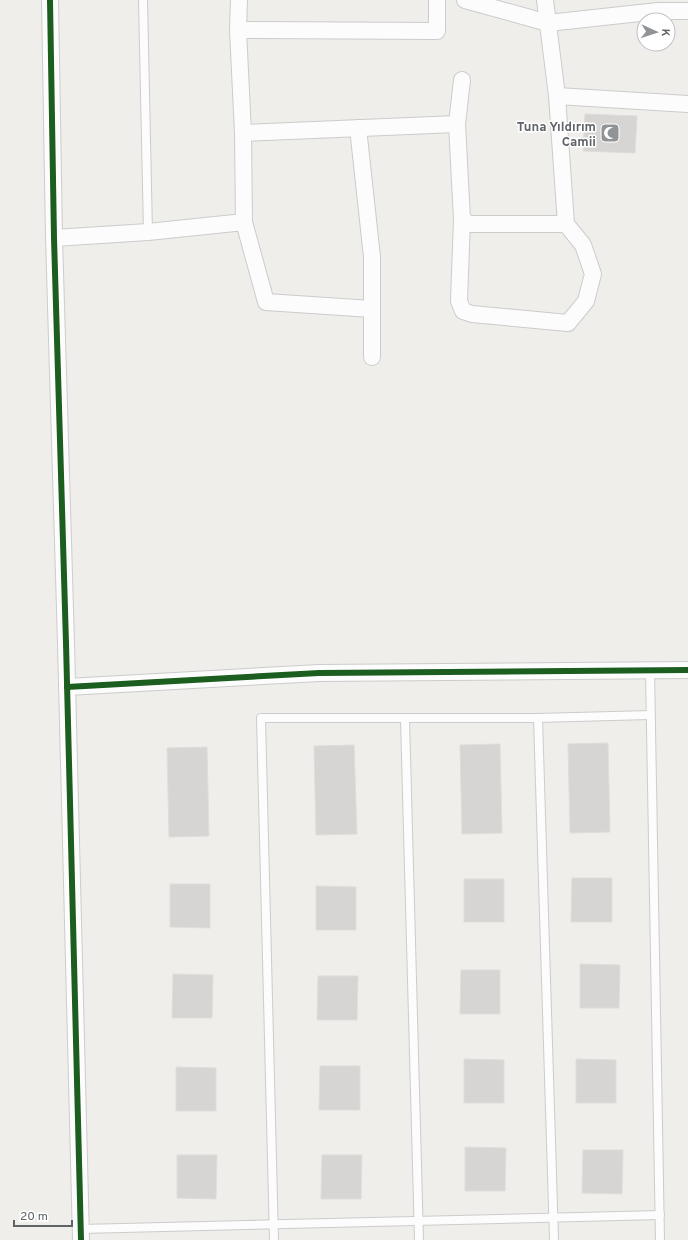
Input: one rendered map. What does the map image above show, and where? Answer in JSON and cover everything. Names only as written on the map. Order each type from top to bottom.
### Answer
[{"type":"street","points":[[50,0],[54,238],[81,1234]]},
{"type":"street","points":[[239,0],[238,30],[243,133],[244,222],[266,302],[372,308]]},
{"type":"street","points":[[238,30],[437,31],[437,0]]},
{"type":"street","points":[[465,0],[548,23],[658,6],[688,11]]},
{"type":"street","points":[[462,80],[457,124],[462,219],[459,302],[463,311],[472,314],[568,323],[586,301],[593,274],[584,245],[566,224],[557,96],[544,0]]},
{"type":"street","points":[[557,96],[688,104]]},
{"type":"street","points":[[243,133],[457,124]]},
{"type":"street","points":[[358,128],[372,257],[372,356]]},
{"type":"street","points":[[462,219],[469,224],[566,224]]},
{"type":"street","points":[[54,238],[148,232],[244,222]]},
{"type":"street","points":[[67,687],[319,673],[688,670]]},
{"type":"lane","points":[[143,0],[148,232]]},
{"type":"lane","points":[[650,670],[660,1240]]},
{"type":"lane","points":[[274,1240],[261,718],[538,718],[650,715]]},
{"type":"lane","points":[[538,718],[554,1240]]},
{"type":"lane","points":[[405,719],[419,1240]]},
{"type":"lane","points":[[81,1234],[273,1223],[660,1215]]},
{"type":"building","name":"Tuna Yıldırım Camii","points":[[585,114],[637,116],[635,153],[583,151]]},
{"type":"building","points":[[608,743],[610,832],[570,833],[568,744]]},
{"type":"building","points":[[500,744],[502,833],[462,834],[460,745]]},
{"type":"building","points":[[354,745],[357,834],[316,835],[314,746]]},
{"type":"building","points":[[207,747],[209,836],[169,837],[167,748]]},
{"type":"building","points":[[572,878],[612,878],[612,922],[571,922]]},
{"type":"building","points":[[464,879],[504,879],[504,922],[464,922]]},
{"type":"building","points":[[170,884],[210,884],[210,928],[170,927]]},
{"type":"building","points":[[316,886],[356,887],[356,930],[316,930]]},
{"type":"building","points":[[580,964],[620,965],[619,1008],[580,1008]]},
{"type":"building","points":[[461,970],[500,970],[500,1014],[460,1014]]},
{"type":"building","points":[[173,974],[213,975],[212,1018],[172,1018]]},
{"type":"building","points":[[318,976],[358,976],[357,1020],[317,1020]]},
{"type":"building","points":[[464,1059],[504,1060],[504,1103],[464,1103]]},
{"type":"building","points":[[576,1059],[616,1060],[616,1103],[576,1103]]},
{"type":"building","points":[[320,1066],[360,1066],[360,1110],[319,1110]]},
{"type":"building","points":[[176,1067],[216,1068],[216,1111],[176,1111]]},
{"type":"building","points":[[465,1147],[506,1148],[505,1191],[465,1191]]},
{"type":"building","points":[[583,1150],[623,1150],[622,1194],[582,1193]]},
{"type":"building","points":[[177,1155],[217,1155],[216,1199],[177,1198]]},
{"type":"building","points":[[322,1155],[362,1155],[361,1199],[321,1199]]},
{"type":"cycle path","points":[[50,0],[54,238],[81,1240]]},
{"type":"cycle path","points":[[67,687],[319,673],[688,670]]},
{"type":"place","name":"Tuna Yıldırım Camii","points":[[610,133]]}]
